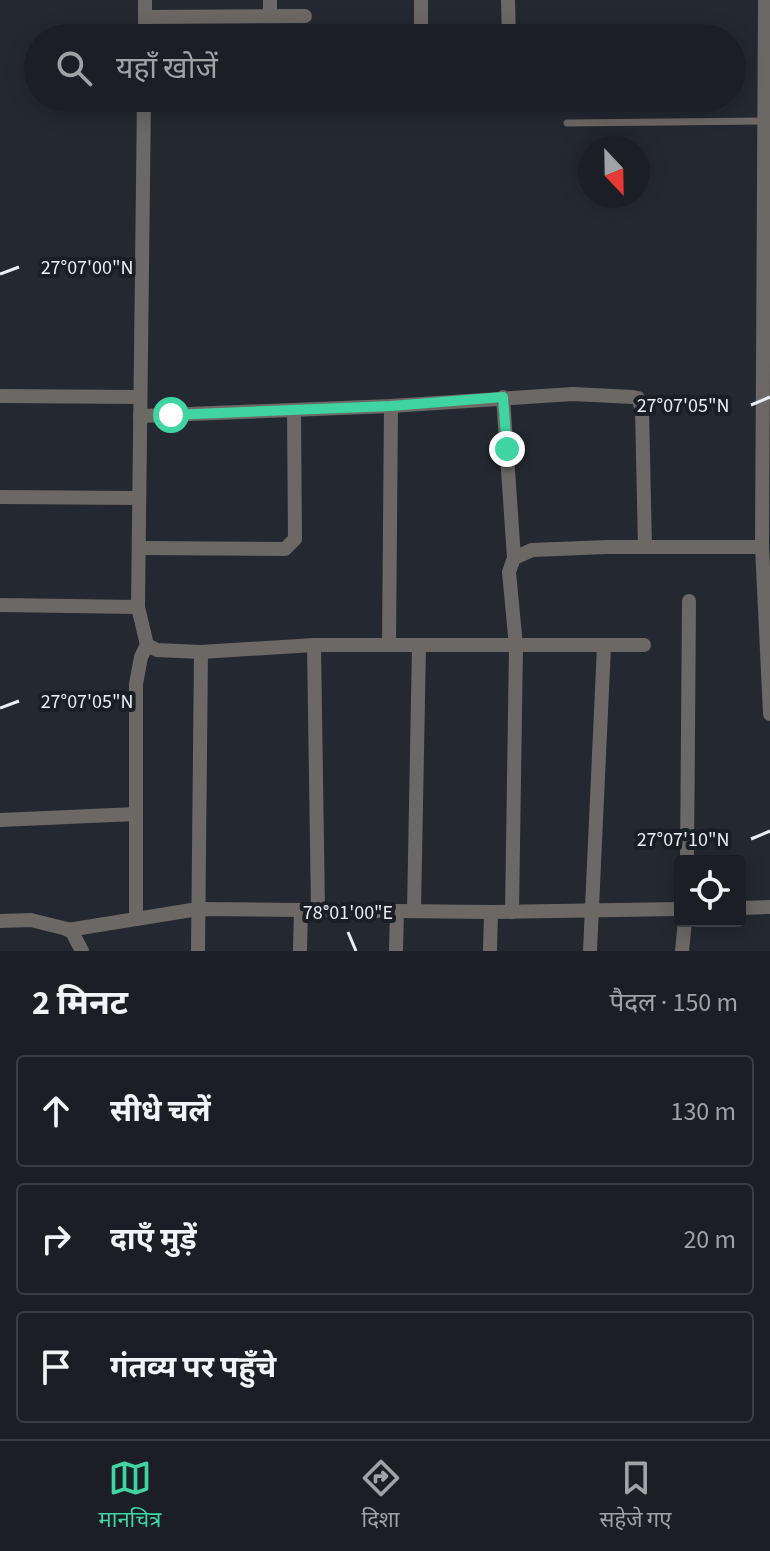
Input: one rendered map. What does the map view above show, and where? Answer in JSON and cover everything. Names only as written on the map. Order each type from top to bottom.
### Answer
[{"type":"street","points":[[145,0],[145,24]]},
{"type":"street","points":[[270,0],[270,16]]},
{"type":"street","points":[[421,0],[421,24]]},
{"type":"street","points":[[508,0],[509,24]]},
{"type":"street","points":[[765,0],[767,285],[762,547],[770,714]]},
{"type":"street","points":[[145,17],[305,16]]},
{"type":"street","points":[[136,918],[136,684],[141,657],[147,645],[138,607],[144,112]]},
{"type":"street","points":[[140,416],[391,406],[573,394],[638,398],[642,409],[645,547]]},
{"type":"street","points":[[0,396],[140,397]]},
{"type":"street","points":[[503,397],[514,558],[509,572],[516,646],[512,912]]},
{"type":"street","points":[[389,645],[391,406]]},
{"type":"street","points":[[139,548],[285,549],[291,545],[295,539],[294,410]]},
{"type":"street","points":[[0,497],[139,498]]},
{"type":"street","points":[[514,558],[532,550],[762,547]]},
{"type":"street","points":[[687,855],[689,601]]},
{"type":"street","points":[[0,605],[138,607]]},
{"type":"street","points":[[147,645],[157,650],[201,652],[314,645],[644,645]]},
{"type":"street","points":[[314,645],[318,910]]},
{"type":"street","points":[[414,911],[419,646]]},
{"type":"street","points":[[590,951],[604,646]]},
{"type":"street","points":[[198,951],[201,652]]},
{"type":"street","points":[[0,820],[136,814]]},
{"type":"street","points":[[746,908],[770,907]]},
{"type":"street","points":[[68,930],[198,909],[491,912],[674,909]]},
{"type":"street","points":[[300,951],[301,910]]},
{"type":"street","points":[[396,951],[397,911]]},
{"type":"street","points":[[490,951],[491,912]]},
{"type":"street","points":[[0,921],[31,920],[68,930],[76,936],[82,951]]},
{"type":"street","points":[[682,951],[684,927]]},
{"type":"lane","points":[[567,123],[764,121]]},
{"type":"route","points":[[171,415],[391,406],[503,397],[507,449]]}]
